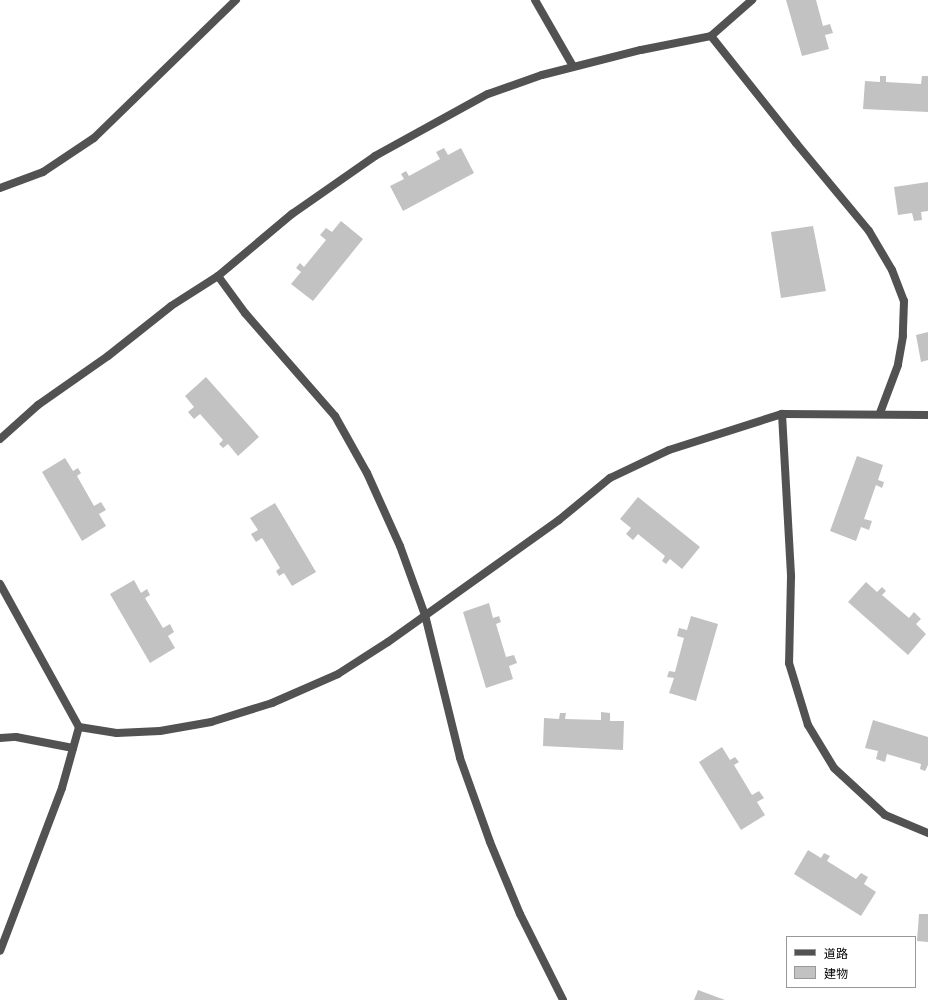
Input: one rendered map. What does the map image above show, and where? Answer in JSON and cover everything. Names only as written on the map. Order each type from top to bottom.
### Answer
[{"type":"street","points":[[0,188],[43,172],[94,138],[236,0]]},
{"type":"street","points":[[535,0],[573,66]]},
{"type":"street","points":[[0,439],[38,405],[108,356],[171,306],[218,276],[292,214],[375,156],[488,94],[573,66],[641,50],[712,36],[752,0]]},
{"type":"street","points":[[712,36],[796,143],[869,230],[892,270],[904,301],[903,336],[898,365],[880,413]]},
{"type":"street","points":[[218,276],[245,313],[335,416],[367,473],[400,546],[425,615],[442,677],[460,758],[485,828],[520,914],[563,1000]]},
{"type":"street","points":[[79,727],[116,733],[160,731],[211,722],[272,703],[338,674],[388,642],[559,520],[610,478],[669,450],[782,414],[880,413],[928,415]]},
{"type":"street","points":[[782,414],[791,577],[789,662],[808,725],[834,768],[885,815],[928,833]]},
{"type":"street","points":[[0,584],[79,727],[62,788],[0,951]]},
{"type":"street","points":[[0,738],[16,737],[74,748]]},
{"type":"building","points":[[786,0],[816,0],[823,26],[830,24],[833,33],[825,35],[829,49],[802,56]]},
{"type":"building","points":[[880,76],[886,76],[886,82],[921,84],[922,76],[928,76],[928,112],[863,109],[865,81],[880,82]]},
{"type":"building","points":[[444,148],[448,155],[461,148],[474,173],[403,211],[390,186],[404,179],[401,174],[406,171],[409,176],[440,159],[436,152]]},
{"type":"building","points":[[928,182],[928,211],[921,212],[922,220],[914,221],[912,213],[898,215],[894,187]]},
{"type":"building","points":[[341,221],[363,239],[313,301],[291,284],[301,272],[296,268],[300,263],[304,267],[326,240],[320,235],[326,228],[332,232]]},
{"type":"building","points":[[813,226],[826,291],[781,298],[771,232]]},
{"type":"building","points":[[928,332],[928,360],[921,362],[916,335]]},
{"type":"building","points":[[206,377],[259,437],[238,456],[228,444],[223,448],[219,444],[223,440],[200,414],[194,419],[188,412],[194,407],[185,396]]},
{"type":"building","points":[[857,456],[883,465],[878,480],[884,482],[882,488],[876,485],[864,519],[872,521],[869,530],[861,527],[856,541],[830,531]]},
{"type":"building","points":[[65,458],[73,471],[78,468],[81,473],[77,476],[94,506],[101,502],[106,510],[99,514],[106,526],[82,541],[42,472]]},
{"type":"building","points":[[638,497],[700,547],[682,569],[670,559],[666,564],[662,561],[665,556],[638,534],[633,540],[626,534],[631,528],[620,519]]},
{"type":"building","points":[[275,503],[316,572],[292,586],[284,573],[279,576],[276,571],[280,568],[262,538],[256,542],[251,534],[258,530],[250,518]]},
{"type":"building","points":[[134,580],[141,593],[147,589],[150,595],[145,598],[163,628],[170,624],[174,632],[168,636],[175,648],[150,663],[110,594]]},
{"type":"building","points":[[866,582],[877,592],[882,587],[886,591],[882,595],[909,618],[914,612],[921,619],[916,624],[926,634],[908,655],[848,602]]},
{"type":"building","points":[[489,603],[493,618],[499,616],[501,622],[496,624],[506,657],[514,655],[517,663],[509,666],[513,679],[486,688],[463,612]]},
{"type":"building","points":[[691,616],[718,624],[696,701],[669,693],[674,678],[667,677],[669,671],[675,672],[684,638],[677,636],[679,628],[687,630]]},
{"type":"building","points":[[601,712],[610,713],[610,721],[624,721],[623,750],[543,746],[544,718],[559,719],[560,713],[566,713],[565,719],[601,720]]},
{"type":"building","points":[[873,720],[928,737],[928,765],[925,771],[920,769],[921,764],[887,754],[885,762],[876,759],[878,751],[865,748]]},
{"type":"building","points":[[722,747],[730,760],[735,757],[739,762],[734,765],[752,795],[759,791],[764,798],[757,802],[765,815],[741,830],[699,762]]},
{"type":"building","points":[[808,850],[821,858],[824,853],[830,856],[827,861],[856,879],[861,873],[868,877],[864,884],[876,892],[861,916],[794,874]]},
{"type":"building","points":[[919,914],[928,914],[928,942],[917,941]]},
{"type":"building","points":[[698,990],[725,1000],[694,1000]]}]
